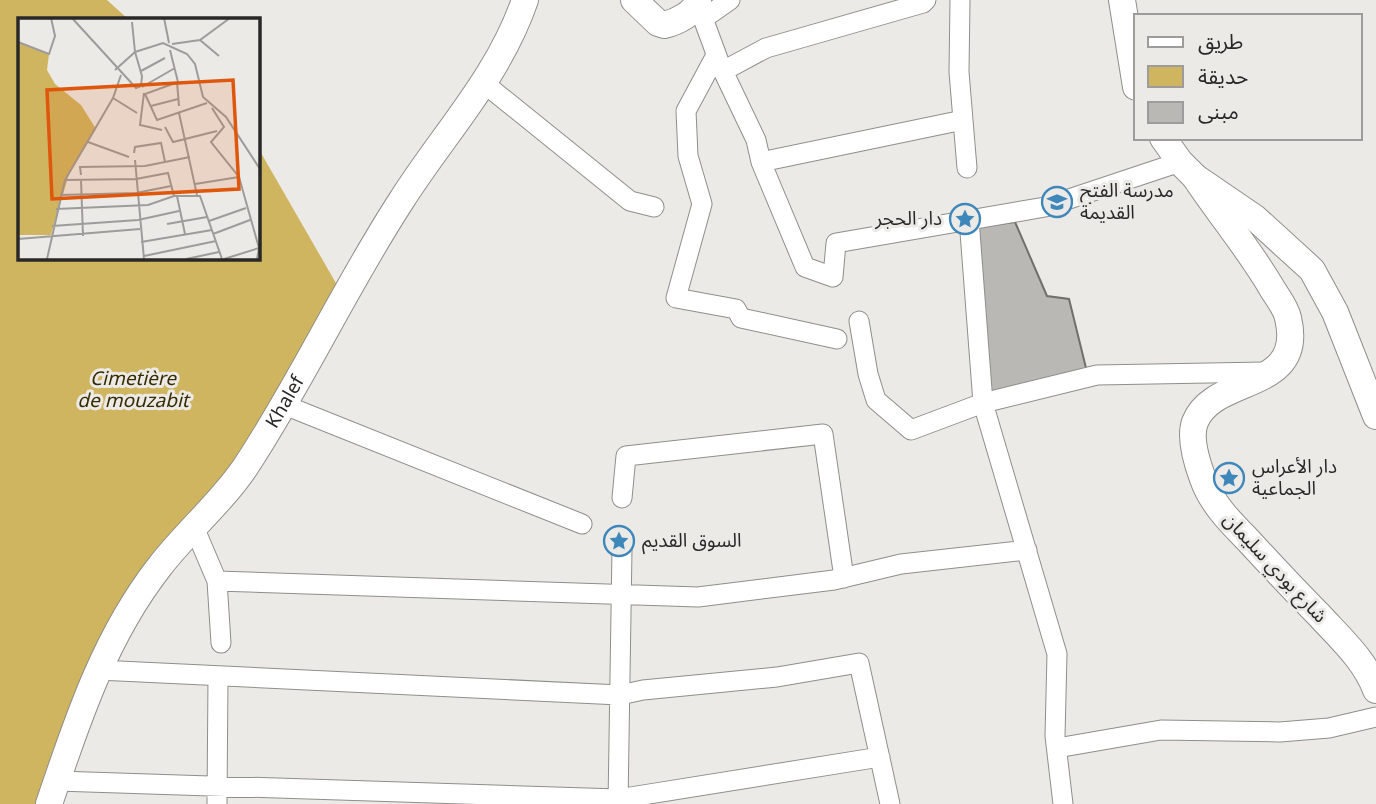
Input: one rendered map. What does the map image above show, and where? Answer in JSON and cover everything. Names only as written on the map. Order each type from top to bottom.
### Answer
[{"type":"street","name":"Khalef","points":[[53,792],[98,670],[134,602],[161,565],[244,468],[382,230],[485,84],[505,49],[525,0]]},
{"type":"street","points":[[635,0],[658,23],[664,25],[700,8],[730,0]]},
{"type":"street","points":[[837,339],[741,318],[736,309],[676,298],[702,204],[688,156],[685,111],[719,64],[923,4],[926,0]]},
{"type":"street","points":[[960,0],[959,72],[967,168]]},
{"type":"street","points":[[1122,0],[1134,75]]},
{"type":"street","points":[[700,8],[719,64],[755,140],[761,162],[805,267],[833,277],[836,243],[1045,207],[1187,169]]},
{"type":"street","points":[[485,84],[630,201],[654,207]]},
{"type":"street","points":[[761,162],[963,120]]},
{"type":"street","points":[[859,321],[868,373],[876,400],[911,430],[983,403],[1097,375],[1273,372],[1285,359],[1290,341],[1288,316],[1257,262],[1165,140]]},
{"type":"street","points":[[1187,169],[1255,218],[1312,270],[1335,312],[1376,416]]},
{"type":"street","points":[[969,219],[983,403],[1057,654],[1055,736],[1063,804]]},
{"type":"street","name":"شارع بودي سليمان","points":[[1273,372],[1205,407],[1195,423],[1194,450],[1204,482],[1224,516],[1355,654],[1376,690]]},
{"type":"street","points":[[282,404],[582,524]]},
{"type":"street","points":[[622,498],[626,456],[823,434],[844,578]]},
{"type":"street","points":[[194,527],[217,581],[221,643]]},
{"type":"street","points":[[618,801],[622,549]]},
{"type":"street","points":[[217,581],[698,597],[844,578],[901,564],[1027,550]]},
{"type":"street","points":[[98,670],[218,678],[620,695],[643,690],[777,677],[859,663],[890,804]]},
{"type":"street","points":[[217,796],[218,678]]},
{"type":"street","points":[[1057,748],[1161,730],[1280,732],[1329,728],[1376,718]]},
{"type":"street","points":[[53,792],[618,801],[880,757]]},
{"type":"green space","name":"Cimetière de mouzabit","points":[[0,0],[107,0],[127,18],[18,18],[18,259],[259,259],[259,149],[348,304],[130,626],[59,804],[0,804]]},
{"type":"building","points":[[1015,222],[1047,296],[1069,299],[1087,372],[986,397],[972,227]]},
{"type":"place","name":"مدرسة الفتح القديمة","points":[[1057,202]]},
{"type":"place","name":"دار الحجر","points":[[965,219]]},
{"type":"place","name":"دار الأعراس الجماعية","points":[[1229,478]]},
{"type":"place","name":"السوق القديم","points":[[619,541]]}]
